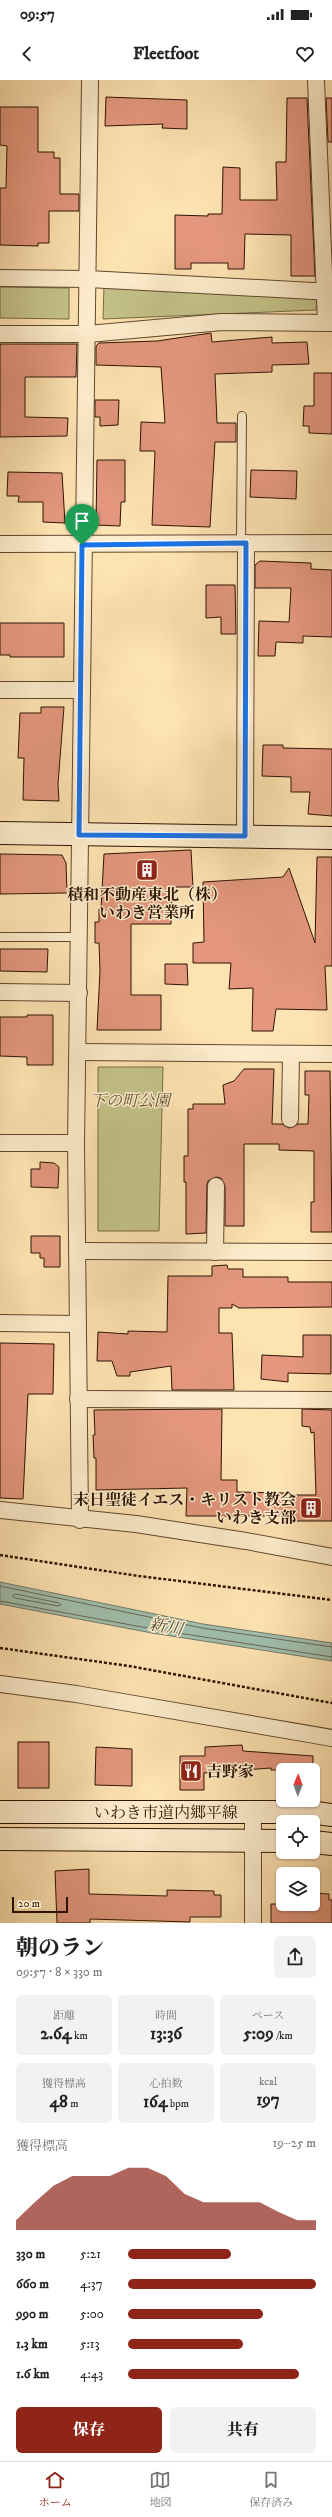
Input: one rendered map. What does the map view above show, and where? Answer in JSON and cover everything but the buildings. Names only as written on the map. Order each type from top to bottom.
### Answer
[{"type":"street","points":[[80,1520],[76,1143],[79,1052],[79,835],[82,545],[88,334],[90,80]]},
{"type":"street","points":[[0,334],[88,334],[222,322],[329,323],[316,80]]},
{"type":"street","points":[[0,278],[88,279],[328,292]]},
{"type":"street","points":[[244,543],[245,836]]},
{"type":"street","points":[[0,544],[82,545],[332,543]]},
{"type":"street","points":[[0,690],[81,690]]},
{"type":"street","points":[[0,833],[332,838]]},
{"type":"street","points":[[0,992],[79,993]]},
{"type":"street","points":[[79,1052],[332,1054]]},
{"type":"street","points":[[290,1119],[291,1054]]},
{"type":"street","points":[[0,1143],[76,1143]]},
{"type":"street","points":[[215,1252],[216,1186]]},
{"type":"street","points":[[78,1251],[332,1252]]},
{"type":"street","points":[[0,1323],[77,1324]]},
{"type":"street","points":[[78,1399],[332,1400]]},
{"type":"street","points":[[0,1510],[80,1520],[136,1524],[246,1541],[332,1558]]},
{"type":"street","points":[[0,1684],[214,1716],[332,1738]]},
{"type":"street","name":"いわき市道内郷平線","points":[[0,1812],[253,1812],[332,1815]]},
{"type":"street","points":[[253,1812],[253,1923]]},
{"type":"street","name":"いわき市道内郷平線","points":[[0,1840],[276,1841]]},
{"type":"street","points":[[320,1843],[332,1844]]},
{"type":"lane","points":[[242,416],[244,543]]},
{"type":"lane","points":[[0,937],[79,937]]},
{"type":"path","points":[[0,1554],[139,1576],[332,1600]]},
{"type":"path","points":[[0,1648],[129,1666],[332,1703]]},
{"type":"green space","points":[[104,286],[317,296],[316,310],[103,319]]},
{"type":"green space","points":[[0,287],[69,288],[69,319],[0,318]]},
{"type":"green space","name":"下の町公園","points":[[98,1067],[163,1067],[159,1231],[98,1231]]},
{"type":"water","name":"新川","points":[[0,1582],[203,1624],[332,1643],[332,1661],[152,1633],[0,1604]]},
{"type":"place","name":"積和不動産東北（株） いわき営業所","points":[[147,870]]},
{"type":"place","name":"末日聖徒イエス・キリスト教会 いわき支部","points":[[311,1508]]},
{"type":"place","name":"吉野家","points":[[191,1771]]},
{"type":"route","points":[[246,543],[245,836],[79,835],[82,545],[246,543]]}]
